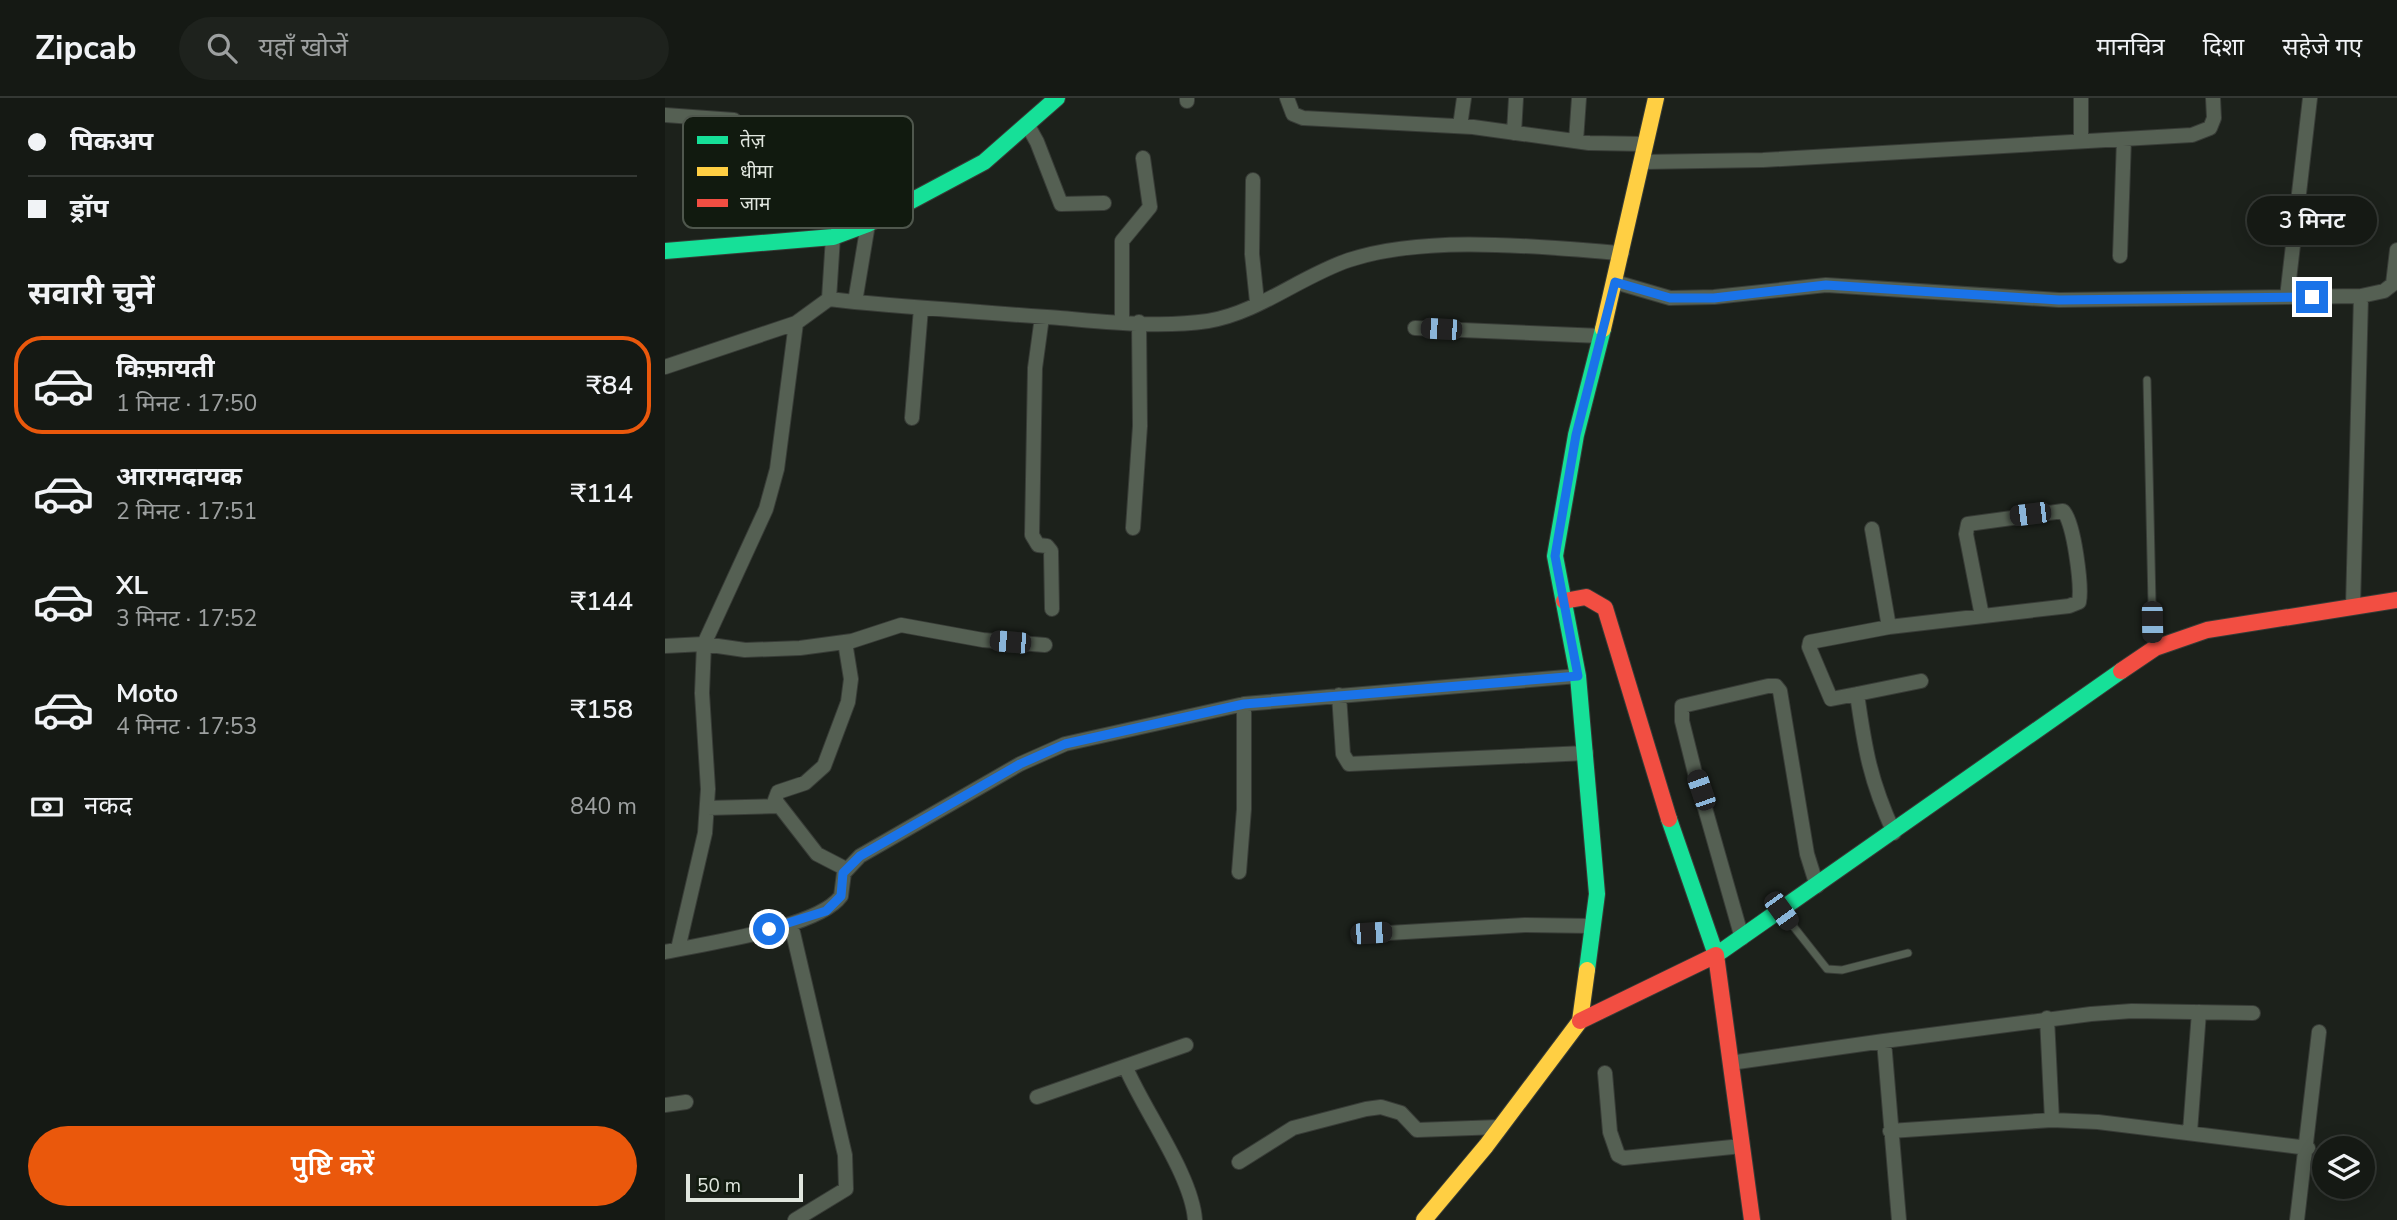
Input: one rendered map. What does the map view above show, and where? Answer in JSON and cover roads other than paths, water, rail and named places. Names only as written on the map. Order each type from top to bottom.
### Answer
[{"type":"street","points":[[913,199],[984,162],[1057,98]]},
{"type":"street","points":[[1287,98],[1293,114],[1303,118],[1460,126],[1576,142],[1646,144]]},
{"type":"street","points":[[1460,126],[1464,98]]},
{"type":"street","points":[[1514,133],[1516,98]]},
{"type":"street","points":[[1576,142],[1579,98]]},
{"type":"street","points":[[1580,1021],[1597,894],[1578,676],[1577,598],[1555,556],[1565,487],[1622,253],[1656,98]]},
{"type":"street","points":[[2081,98],[2081,141]]},
{"type":"street","points":[[1642,162],[1763,160],[2202,133],[2210,128],[2214,118],[2213,98]]},
{"type":"street","points":[[2287,297],[2310,98]]},
{"type":"street","points":[[665,115],[683,116]]},
{"type":"street","points":[[1027,124],[1037,142],[1061,204],[1104,203]]},
{"type":"street","points":[[2120,256],[2124,139]]},
{"type":"street","points":[[1122,323],[1122,241],[1150,206],[1143,158]]},
{"type":"street","points":[[1253,180],[1252,254],[1257,302]]},
{"type":"street","points":[[665,251],[833,237],[856,228]]},
{"type":"street","points":[[855,303],[867,228]]},
{"type":"street","points":[[829,299],[833,237]]},
{"type":"street","points":[[665,367],[796,323],[829,299],[1122,323],[1208,321],[1353,259],[1414,248],[1506,244],[1622,253]]},
{"type":"street","points":[[1615,282],[1670,298],[1714,298],[1826,285],[2059,300],[2361,296],[2383,292],[2393,284],[2397,250]]},
{"type":"street","points":[[2353,607],[2361,296]]},
{"type":"street","points":[[912,418],[921,308]]},
{"type":"street","points":[[1042,317],[1035,368],[1032,536],[1038,545],[1047,546],[1051,551],[1052,609]]},
{"type":"street","points":[[1133,528],[1140,426],[1139,322]]},
{"type":"street","points":[[796,323],[777,469],[766,509],[704,645],[702,694],[707,808],[705,832],[671,950],[791,924],[836,903],[841,896],[846,869],[860,856],[1020,764],[1065,744],[1244,704],[1578,676]]},
{"type":"street","points":[[1415,328],[1601,336]]},
{"type":"street","points":[[1921,681],[1831,699],[1809,647],[1810,642],[1889,627],[1982,616],[2079,603],[2072,532],[2066,513],[2063,511],[1981,520],[1965,527],[1982,616]]},
{"type":"street","points":[[1872,529],[1889,627]]},
{"type":"street","points":[[1577,598],[1605,608],[1662,798],[1716,955],[1752,1220]]},
{"type":"street","points":[[1424,1220],[1499,1128],[1580,1021],[1716,955],[1817,887],[2153,649],[2207,630],[2397,600]]},
{"type":"street","points":[[665,646],[704,645],[745,650],[845,642],[901,625],[983,640],[1045,645]]},
{"type":"street","points":[[845,642],[851,679],[848,702],[824,766],[805,783],[778,792],[775,800],[817,854],[846,869]]},
{"type":"street","points":[[1742,938],[1695,773],[1682,721],[1682,705],[1768,686],[1776,686],[1780,691],[1807,854],[1817,887]]},
{"type":"street","points":[[1857,694],[1864,750],[1873,787],[1894,833]]},
{"type":"street","points":[[1339,695],[1343,754],[1349,764],[1586,753]]},
{"type":"street","points":[[1239,872],[1244,809],[1244,704]]},
{"type":"street","points":[[707,808],[778,806]]},
{"type":"street","points":[[791,924],[845,1155],[846,1178],[846,1189],[795,1220]]},
{"type":"street","points":[[1371,933],[1525,925],[1593,926]]},
{"type":"street","points":[[1730,1063],[2047,1018],[2132,1011],[2253,1013]]},
{"type":"street","points":[[2190,1132],[2199,1012]]},
{"type":"street","points":[[2047,1018],[2052,1120]]},
{"type":"street","points":[[2297,1220],[2308,1148],[2319,1032]]},
{"type":"street","points":[[1884,1041],[1899,1220]]},
{"type":"street","points":[[1037,1097],[1187,1045]]},
{"type":"street","points":[[1126,1068],[1139,1100],[1180,1170],[1192,1198],[1195,1220]]},
{"type":"street","points":[[1605,1073],[1610,1132],[1618,1155],[1624,1157],[1742,1146]]},
{"type":"street","points":[[665,1105],[686,1102]]},
{"type":"street","points":[[1239,1162],[1293,1128],[1381,1107],[1401,1113],[1417,1130],[1499,1128]]},
{"type":"street","points":[[1890,1132],[2052,1120],[2190,1132],[2308,1148]]},
{"type":"lane","points":[[2147,380],[2153,649]]},
{"type":"lane","points":[[1781,911],[1826,969],[1842,970],[1908,953]]}]
